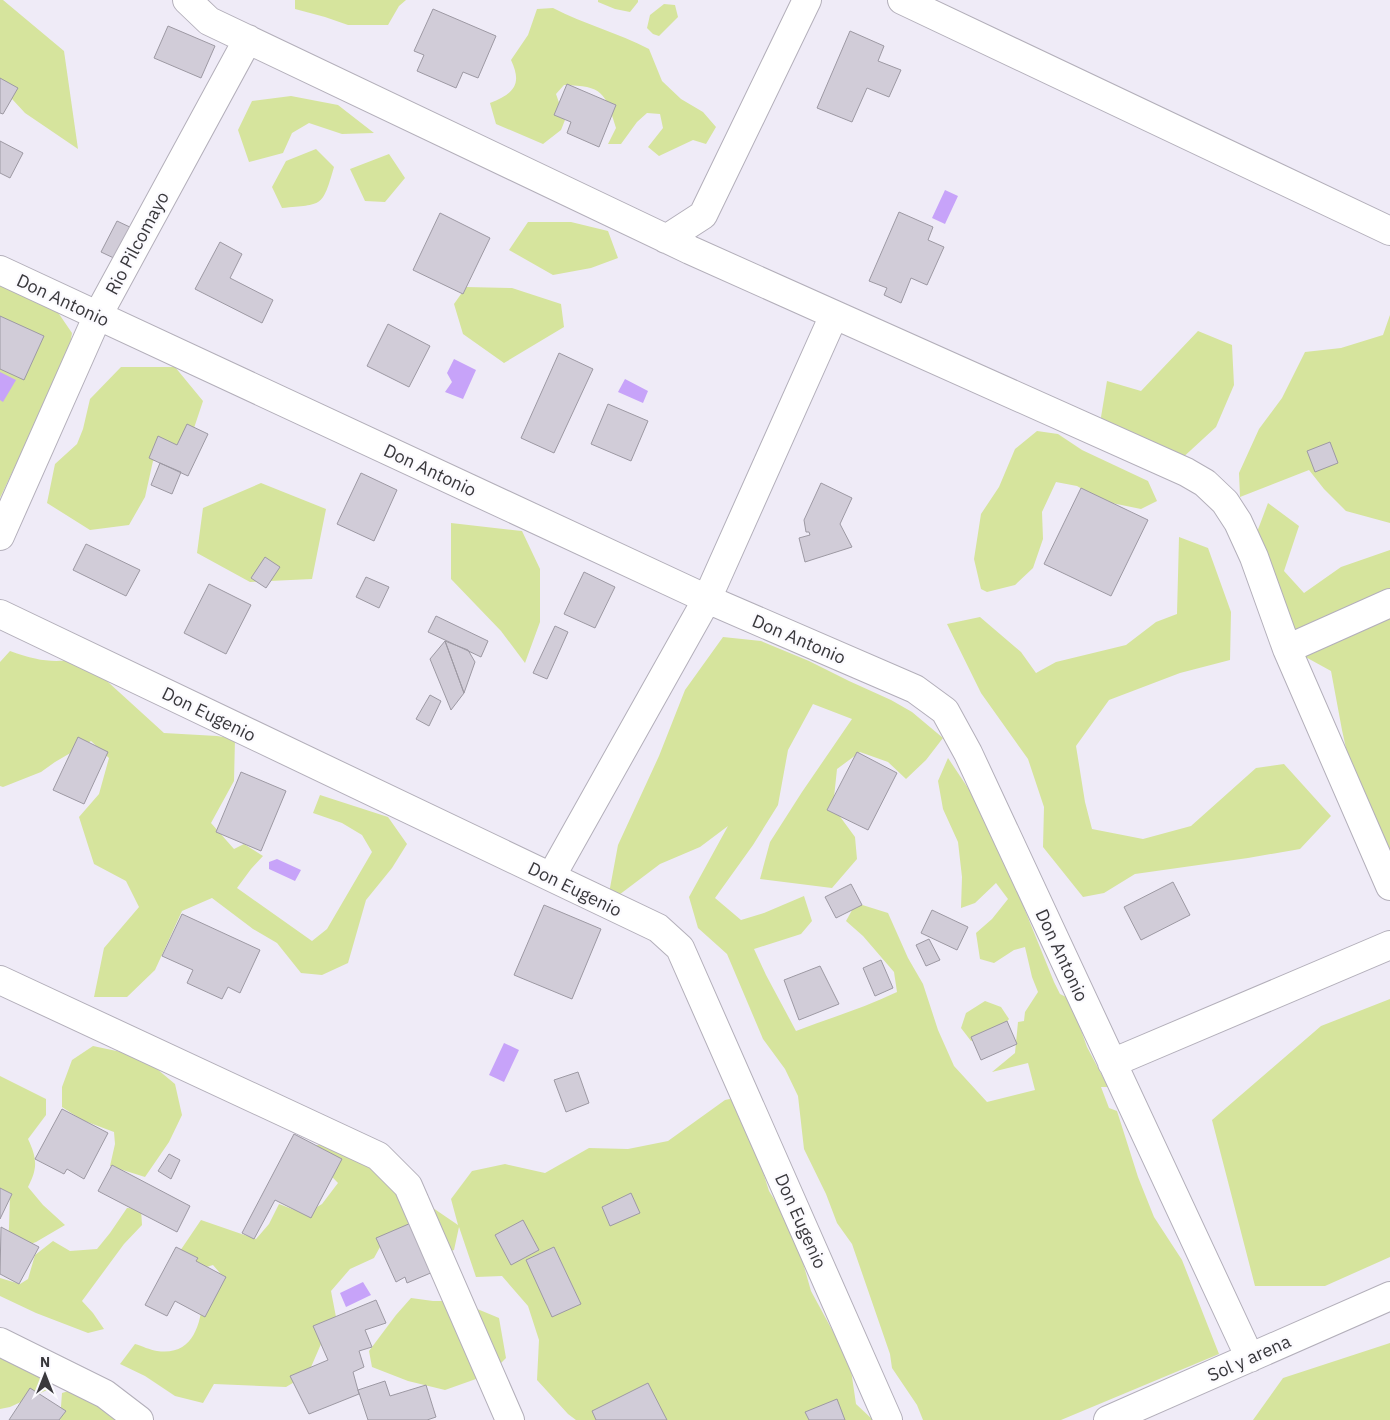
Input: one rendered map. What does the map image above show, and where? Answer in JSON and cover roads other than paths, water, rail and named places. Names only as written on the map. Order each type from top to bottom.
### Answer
[{"type":"street","points":[[187,0],[209,21],[666,239],[1186,472],[1205,483],[1225,502],[1238,522],[1254,557],[1286,649],[1390,886]]},
{"type":"street","points":[[666,239],[703,215],[807,0]]},
{"type":"street","points":[[902,0],[1390,231]]},
{"type":"street","name":"Rio Pilcomayo","points":[[0,536],[98,315],[248,39]]},
{"type":"street","points":[[703,215],[710,259]]},
{"type":"street","name":"Don Antonio","points":[[0,270],[707,599],[915,689],[945,711],[968,753],[1250,1358]]},
{"type":"street","points":[[551,877],[707,599],[834,315]]},
{"type":"street","points":[[1286,649],[1390,603]]},
{"type":"street","name":"Don Eugenio","points":[[0,614],[658,928],[680,948],[888,1420]]},
{"type":"street","points":[[1112,1063],[1390,945]]},
{"type":"street","points":[[0,980],[378,1156],[408,1186],[510,1420]]},
{"type":"street","name":"Sol y arena","points":[[1108,1420],[1390,1296]]},
{"type":"street","points":[[0,1342],[105,1394],[139,1420]]}]
